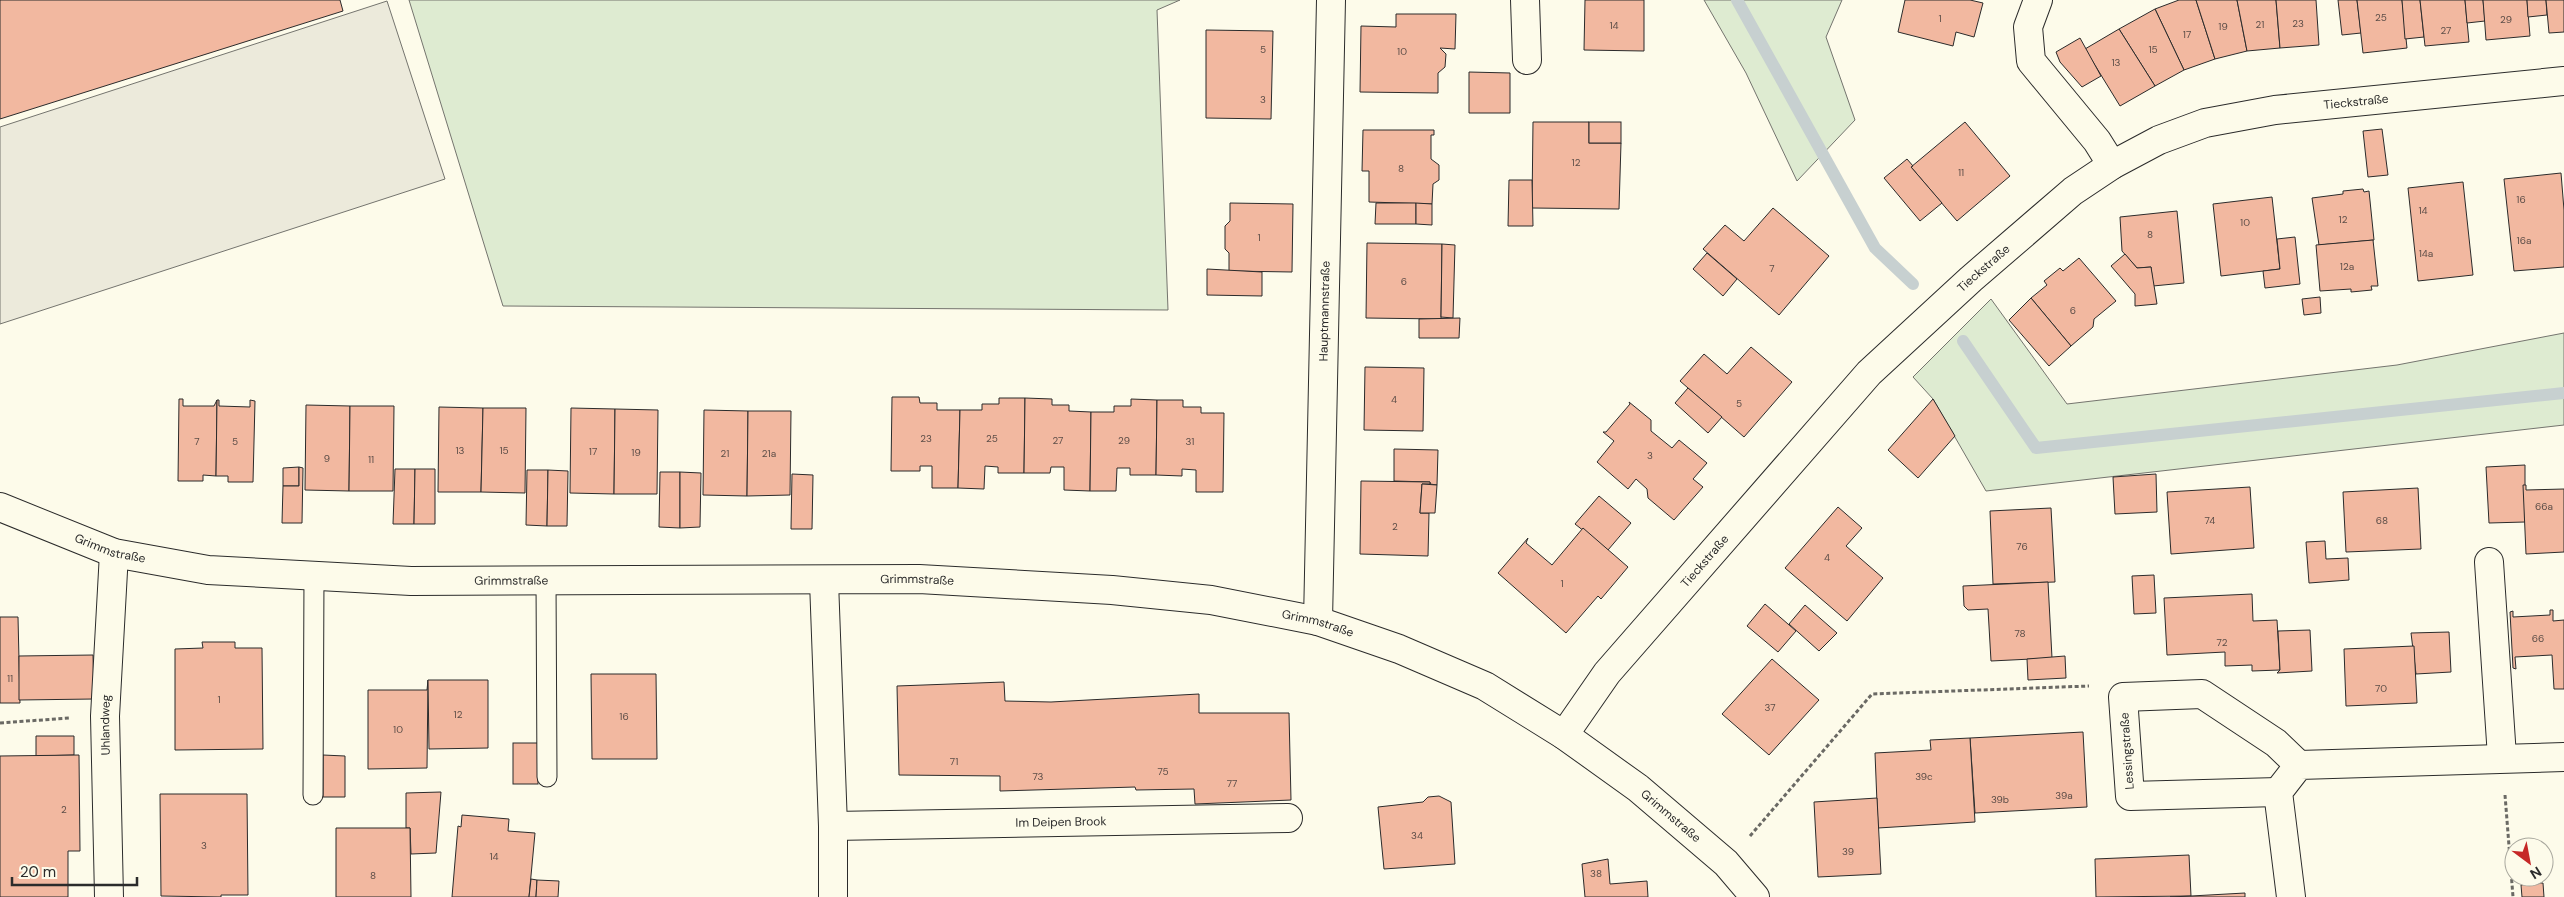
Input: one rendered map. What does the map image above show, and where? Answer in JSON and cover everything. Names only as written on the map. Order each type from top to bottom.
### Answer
[{"type":"street","name":"Hauptmannstraße","points":[[1318,621],[1331,0]]},
{"type":"street","points":[[1526,0],[1527,60]]},
{"type":"street","points":[[2038,0],[2028,27],[2031,61],[2097,141],[2112,165]]},
{"type":"street","name":"Tieckstraße","points":[[1564,735],[1607,673],[1869,373],[1971,279],[2073,191],[2112,165],[2159,140],[2205,123],[2275,110],[2564,81]]},
{"type":"street","name":"Grimmstraße","points":[[0,507],[114,553],[208,570],[411,581],[919,579],[1112,590],[1211,600],[1318,621],[1399,649],[1486,686],[1564,735],[1638,788],[1726,863],[1755,897]]},
{"type":"street","name":"Uhlandweg","points":[[109,897],[105,716],[114,553]]},
{"type":"street","points":[[2489,562],[2502,757]]},
{"type":"street","points":[[824,580],[834,826],[834,897]]},
{"type":"street","name":"Lessingstraße","points":[[2278,792],[2130,796],[2123,697],[2202,694],[2276,743],[2299,764]]},
{"type":"street","points":[[2291,897],[2278,792],[2299,764],[2564,756]]},
{"type":"street","name":"Im Deipen Brook","points":[[834,826],[1288,818]]},
{"type":"lane","points":[[313,794],[314,576]]},
{"type":"lane","points":[[546,580],[547,778]]},
{"type":"path","points":[[1726,863],[1872,694],[2104,685],[2123,697]]},
{"type":"path","points":[[0,723],[105,716]]},
{"type":"path","points":[[2502,757],[2513,897]]},
{"type":"green space","points":[[409,0],[1180,0],[1157,10],[1168,310],[503,306]]},
{"type":"green space","points":[[1704,0],[1842,0],[1826,37],[1855,120],[1797,181],[1746,73]]},
{"type":"green space","points":[[1991,299],[2067,404],[2397,365],[2564,333],[2564,425],[1986,491],[1933,399],[1913,377]]},
{"type":"shaded area","points":[[387,1],[445,179],[0,324],[0,127]]},
{"type":"building","points":[[0,0],[340,0],[343,11],[0,119]]},
{"type":"building","points":[[1585,0],[1644,0],[1644,51],[1584,50]]},
{"type":"building","points":[[1905,0],[1970,0],[1983,3],[1974,37],[1956,32],[1953,46],[1898,32]]},
{"type":"building","points":[[2179,0],[2196,0],[2215,59],[2184,70],[2155,9]]},
{"type":"building","points":[[2196,0],[2237,0],[2247,51],[2215,59]]},
{"type":"building","points":[[2237,0],[2276,0],[2280,48],[2247,51]]},
{"type":"building","points":[[2276,0],[2316,0],[2319,45],[2280,48]]},
{"type":"building","points":[[2338,0],[2357,0],[2361,33],[2342,35]]},
{"type":"building","points":[[2357,0],[2402,0],[2407,48],[2363,53]]},
{"type":"building","points":[[2402,0],[2420,0],[2424,37],[2405,39]]},
{"type":"building","points":[[2420,0],[2465,0],[2469,42],[2425,46]]},
{"type":"building","points":[[2465,0],[2483,0],[2485,21],[2467,23]]},
{"type":"building","points":[[2483,0],[2527,0],[2530,36],[2486,40]]},
{"type":"building","points":[[2527,0],[2546,0],[2547,15],[2528,17]]},
{"type":"building","points":[[2546,0],[2564,0],[2564,32],[2549,33]]},
{"type":"building","points":[[2155,9],[2184,70],[2155,86],[2119,29]]},
{"type":"building","points":[[1396,14],[1456,14],[1455,49],[1440,48],[1446,54],[1445,67],[1438,73],[1438,93],[1360,92],[1361,26],[1396,27]]},
{"type":"building","points":[[2119,29],[2155,86],[2120,106],[2085,49]]},
{"type":"building","points":[[1206,30],[1273,31],[1271,119],[1206,118]]},
{"type":"building","points":[[2080,38],[2101,76],[2082,87],[2060,62],[2056,52]]},
{"type":"building","points":[[1469,72],[1510,73],[1510,113],[1469,113]]},
{"type":"building","points":[[1533,122],[1589,122],[1589,143],[1621,143],[1619,209],[1532,208]]},
{"type":"building","points":[[1589,122],[1621,122],[1621,143],[1589,143]]},
{"type":"building","points":[[1965,122],[2010,176],[1957,221],[1911,167]]},
{"type":"building","points":[[2382,129],[2388,175],[2368,177],[2363,131]]},
{"type":"building","points":[[1363,130],[1434,130],[1434,135],[1431,135],[1431,159],[1439,165],[1439,180],[1433,184],[1432,204],[1369,202],[1369,171],[1362,171]]},
{"type":"building","points":[[1907,159],[1913,166],[1911,167],[1942,203],[1920,221],[1884,178]]},
{"type":"building","points":[[2561,173],[2564,210],[2564,267],[2514,271],[2504,179]]},
{"type":"building","points":[[1509,180],[1532,180],[1533,226],[1508,226]]},
{"type":"building","points":[[2463,182],[2473,275],[2418,281],[2408,188]]},
{"type":"building","points":[[2363,189],[2364,192],[2369,191],[2374,240],[2319,245],[2312,198],[2343,194],[2343,191]]},
{"type":"building","points":[[2272,197],[2280,269],[2221,276],[2213,204]]},
{"type":"building","points":[[1230,203],[1293,204],[1292,272],[1229,271],[1229,253],[1225,249],[1225,226],[1230,221]]},
{"type":"building","points":[[1376,203],[1416,203],[1416,224],[1375,224]]},
{"type":"building","points":[[1416,203],[1432,204],[1432,225],[1416,224]]},
{"type":"building","points":[[1773,208],[1829,256],[1779,315],[1703,249],[1725,225],[1744,241]]},
{"type":"building","points":[[2177,211],[2184,283],[2153,286],[2151,267],[2137,268],[2122,251],[2120,217]]},
{"type":"building","points":[[2295,237],[2300,284],[2265,288],[2263,271],[2280,269],[2277,239]]},
{"type":"building","points":[[2373,240],[2378,286],[2371,286],[2372,290],[2351,292],[2351,289],[2320,291],[2316,245]]},
{"type":"building","points":[[1367,243],[1442,244],[1441,319],[1366,318]]},
{"type":"building","points":[[1442,244],[1455,245],[1453,318],[1441,317]]},
{"type":"building","points":[[1707,253],[1737,279],[1723,296],[1693,269]]},
{"type":"building","points":[[2125,254],[2137,268],[2151,267],[2157,304],[2135,306],[2135,294],[2111,266]]},
{"type":"building","points":[[2079,258],[2116,301],[2094,319],[2093,327],[2071,346],[2031,298],[2047,285],[2044,281],[2060,268],[2063,271]]},
{"type":"building","points":[[1207,269],[1262,272],[1262,296],[1207,295]]},
{"type":"building","points":[[2320,297],[2321,313],[2304,315],[2302,299]]},
{"type":"building","points":[[2031,298],[2071,346],[2049,366],[2009,320]]},
{"type":"building","points":[[1460,318],[1459,338],[1419,338],[1419,319]]},
{"type":"building","points":[[1751,347],[1792,382],[1744,437],[1680,381],[1704,354],[1727,374]]},
{"type":"building","points":[[1365,367],[1424,368],[1423,431],[1364,430]]},
{"type":"building","points":[[1688,388],[1722,417],[1708,433],[1675,403]]},
{"type":"building","points":[[892,397],[919,397],[920,403],[937,403],[937,410],[960,410],[958,488],[932,488],[932,466],[920,466],[920,471],[891,471]]},
{"type":"building","points":[[999,398],[1025,398],[1024,473],[998,473],[998,467],[985,466],[984,489],[958,488],[960,410],[982,410],[982,404],[999,404]]},
{"type":"building","points":[[1025,398],[1052,399],[1052,405],[1069,405],[1069,411],[1091,412],[1090,491],[1064,490],[1064,467],[1051,467],[1050,473],[1024,473]]},
{"type":"building","points":[[179,399],[183,399],[183,406],[214,406],[217,400],[216,476],[203,475],[203,481],[178,481]]},
{"type":"building","points":[[1131,399],[1157,400],[1156,475],[1130,475],[1130,468],[1117,468],[1116,491],[1090,491],[1091,412],[1114,412],[1114,406],[1131,406]]},
{"type":"building","points":[[1933,399],[1955,436],[1918,478],[1888,450]]},
{"type":"building","points":[[217,400],[219,400],[219,406],[250,407],[250,400],[255,401],[253,482],[228,482],[228,476],[216,476]]},
{"type":"building","points":[[1157,400],[1183,400],[1183,407],[1201,407],[1201,413],[1224,413],[1223,492],[1196,492],[1196,470],[1182,469],[1182,476],[1156,475]]},
{"type":"building","points":[[1629,402],[1651,420],[1651,431],[1672,448],[1679,440],[1707,463],[1693,479],[1703,487],[1674,520],[1648,498],[1647,489],[1636,479],[1628,489],[1597,462],[1614,441],[1603,432],[1606,432],[1630,404]]},
{"type":"building","points":[[306,405],[350,406],[349,491],[305,490]]},
{"type":"building","points":[[350,406],[394,406],[393,491],[349,491]]},
{"type":"building","points":[[439,407],[483,408],[481,492],[438,492]]},
{"type":"building","points":[[483,408],[526,408],[525,493],[481,492]]},
{"type":"building","points":[[571,408],[615,409],[614,494],[570,493]]},
{"type":"building","points":[[615,409],[658,410],[657,494],[614,494]]},
{"type":"building","points":[[704,410],[748,411],[747,496],[703,495]]},
{"type":"building","points":[[748,411],[791,411],[790,495],[747,496]]},
{"type":"building","points":[[1394,449],[1438,450],[1437,485],[1430,484],[1430,482],[1394,481]]},
{"type":"building","points":[[2525,465],[2525,522],[2489,523],[2486,467]]},
{"type":"building","points":[[299,467],[299,486],[283,486],[283,468]]},
{"type":"building","points":[[299,467],[303,468],[302,523],[282,523],[283,486],[299,486]]},
{"type":"building","points":[[395,469],[415,469],[414,524],[393,524]]},
{"type":"building","points":[[415,469],[435,469],[435,524],[414,524]]},
{"type":"building","points":[[527,470],[548,470],[547,526],[526,525]]},
{"type":"building","points":[[548,470],[568,471],[567,526],[547,526]]},
{"type":"building","points":[[660,472],[680,472],[680,528],[659,527]]},
{"type":"building","points":[[680,472],[701,473],[700,527],[680,528]]},
{"type":"building","points":[[792,474],[813,475],[812,529],[791,529]]},
{"type":"building","points":[[2156,474],[2157,512],[2115,514],[2113,477]]},
{"type":"building","points":[[1361,481],[1430,482],[1430,484],[1422,484],[1420,513],[1429,513],[1428,556],[1360,554]]},
{"type":"building","points":[[1422,484],[1437,485],[1435,513],[1420,513]]},
{"type":"building","points":[[2523,485],[2526,485],[2526,490],[2564,489],[2564,552],[2526,554]]},
{"type":"building","points":[[2250,487],[2254,548],[2171,554],[2167,492]]},
{"type":"building","points":[[2418,488],[2421,549],[2346,552],[2343,492]]},
{"type":"building","points":[[1599,496],[1631,523],[1608,550],[1575,524]]},
{"type":"building","points":[[1838,507],[1862,528],[1846,546],[1883,578],[1847,621],[1785,568]]},
{"type":"building","points":[[2051,508],[2055,582],[1993,584],[1990,511]]},
{"type":"building","points":[[1583,528],[1628,567],[1601,599],[1598,596],[1566,633],[1498,573],[1528,538],[1526,543],[1552,565]]},
{"type":"building","points":[[2325,541],[2326,559],[2348,558],[2349,580],[2309,583],[2306,542]]},
{"type":"building","points":[[2154,575],[2156,613],[2134,614],[2132,576]]},
{"type":"building","points":[[2048,582],[2052,658],[1991,661],[1988,609],[1968,610],[1964,606],[1963,586]]},
{"type":"building","points":[[2252,594],[2253,621],[2277,620],[2280,670],[2252,671],[2252,665],[2225,666],[2225,652],[2167,655],[2164,598]]},
{"type":"building","points":[[1765,604],[1796,631],[1778,652],[1747,626]]},
{"type":"building","points":[[1805,605],[1837,633],[1819,651],[1789,624]]},
{"type":"building","points":[[2550,610],[2553,610],[2553,621],[2564,620],[2564,689],[2554,689],[2552,655],[2515,657],[2516,669],[2513,668],[2510,612],[2513,611],[2513,617],[2550,615]]},
{"type":"building","points":[[0,617],[18,617],[20,703],[0,703]]},
{"type":"building","points":[[2310,630],[2312,671],[2277,673],[2280,670],[2278,631]]},
{"type":"building","points":[[2449,632],[2451,672],[2416,674],[2411,633]]},
{"type":"building","points":[[202,642],[235,642],[235,648],[262,648],[263,749],[175,750],[175,649],[203,648]]},
{"type":"building","points":[[2414,646],[2417,703],[2346,706],[2344,649]]},
{"type":"building","points":[[93,655],[94,699],[19,700],[19,656]]},
{"type":"building","points":[[2065,656],[2066,678],[2028,680],[2027,659]]},
{"type":"building","points":[[1772,659],[1819,700],[1769,755],[1722,714]]},
{"type":"building","points":[[591,674],[656,674],[657,759],[592,759]]},
{"type":"building","points":[[428,680],[427,768],[368,769],[368,690],[427,690]]},
{"type":"building","points":[[428,680],[488,680],[488,748],[429,749]]},
{"type":"building","points":[[1004,682],[1005,701],[1051,702],[1199,694],[1199,713],[1289,713],[1291,800],[1195,804],[1194,789],[1136,790],[1135,787],[1000,791],[1000,776],[899,775],[897,686]]},
{"type":"building","points":[[2083,732],[2087,807],[1975,813],[1970,738]]},
{"type":"building","points":[[36,736],[74,736],[74,755],[36,756]]},
{"type":"building","points":[[1970,738],[1975,822],[1878,828],[1875,753],[1931,750],[1930,740]]},
{"type":"building","points":[[513,743],[538,743],[538,784],[513,784]]},
{"type":"building","points":[[79,755],[80,851],[68,851],[68,897],[0,897],[0,756]]},
{"type":"building","points":[[323,755],[345,756],[345,797],[323,797]]},
{"type":"building","points":[[441,792],[436,853],[411,854],[410,828],[406,828],[406,793]]},
{"type":"building","points":[[160,794],[247,794],[248,895],[221,895],[221,897],[161,896]]},
{"type":"building","points":[[1439,796],[1451,802],[1455,864],[1384,869],[1378,807],[1423,802],[1428,797]]},
{"type":"building","points":[[1877,798],[1881,874],[1818,877],[1814,802]]},
{"type":"building","points":[[462,815],[509,819],[508,831],[535,833],[529,897],[452,897],[458,826],[461,827]]},
{"type":"building","points":[[336,828],[410,828],[411,897],[336,897]]},
{"type":"building","points":[[2189,855],[2191,896],[2096,897],[2095,859]]},
{"type":"building","points":[[1608,859],[1610,884],[1647,881],[1648,897],[1585,897],[1582,864]]},
{"type":"building","points":[[531,879],[537,880],[536,897],[529,897]]},
{"type":"building","points":[[537,880],[559,881],[558,897],[536,897]]},
{"type":"building","points":[[2521,887],[2543,887],[2544,897],[2522,897]]},
{"type":"building","points":[[2245,893],[2245,897],[2170,897],[2191,896]]},
{"type":"waterway","points":[[1737,0],[1875,248],[1913,284]]},
{"type":"waterway","points":[[1963,341],[2036,448],[2564,393]]}]
